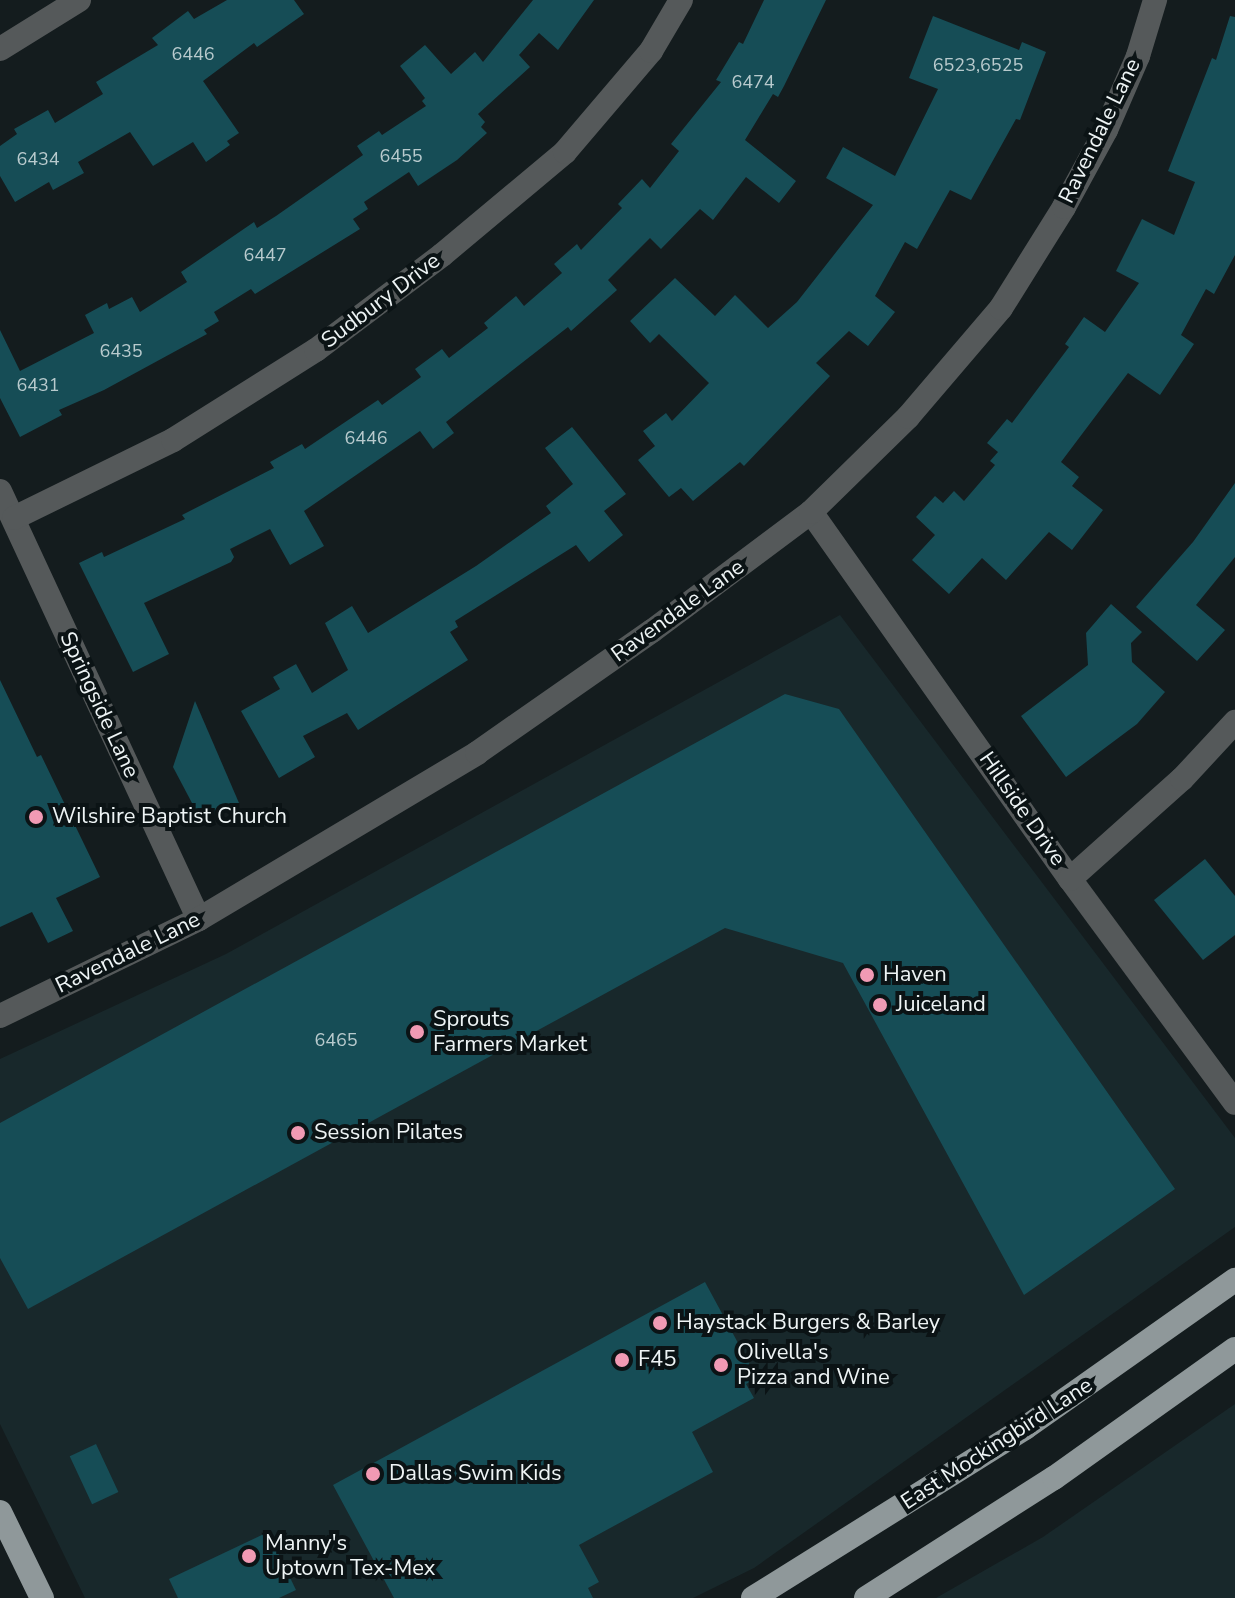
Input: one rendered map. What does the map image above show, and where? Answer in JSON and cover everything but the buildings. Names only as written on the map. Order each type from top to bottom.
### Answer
[{"type":"main road","name":"East Mockingbird Lane","points":[[753,1598],[1025,1428],[1235,1280]]},
{"type":"main road","points":[[866,1598],[1054,1478],[1235,1349]]},
{"type":"main road","points":[[0,1512],[42,1598]]},
{"type":"street","points":[[0,49],[79,0]]},
{"type":"street","name":"Sudbury Drive","points":[[14,518],[173,440],[316,350],[442,255],[565,152],[651,51],[681,0]]},
{"type":"street","name":"Ravendale Lane","points":[[0,1016],[199,919],[477,753],[652,631],[811,512],[908,417],[1001,308],[1064,207],[1106,130],[1138,56],[1155,0]]},
{"type":"street","name":"Springside Lane","points":[[0,491],[199,919]]},
{"type":"street","name":"Hillside Drive","points":[[811,512],[1070,879],[1235,1103]]},
{"type":"street","points":[[1070,879],[1182,779],[1235,722]]},
{"type":"shaded area","points":[[840,615],[1235,1138],[1235,1227],[754,1568],[693,1598],[85,1598],[0,1424],[0,1059],[226,954]]},
{"type":"shaded area","points":[[1235,1404],[1235,1598],[936,1598],[1043,1537]]},
{"type":"place","name":"Wilshire Baptist Church","points":[[36,817]]},
{"type":"place","name":"Haven","points":[[867,975]]},
{"type":"place","name":"Juiceland","points":[[880,1005]]},
{"type":"place","name":"Sprouts Farmers Market","points":[[417,1032]]},
{"type":"place","name":"Session Pilates","points":[[298,1133]]},
{"type":"place","name":"Haystack Burgers & Barley","points":[[660,1323]]},
{"type":"place","name":"F45","points":[[622,1360]]},
{"type":"place","name":"Olivella's Pizza and Wine","points":[[721,1365]]},
{"type":"place","name":"Dallas Swim Kids","points":[[373,1474]]},
{"type":"place","name":"Manny's Uptown Tex-Mex","points":[[249,1556]]}]
